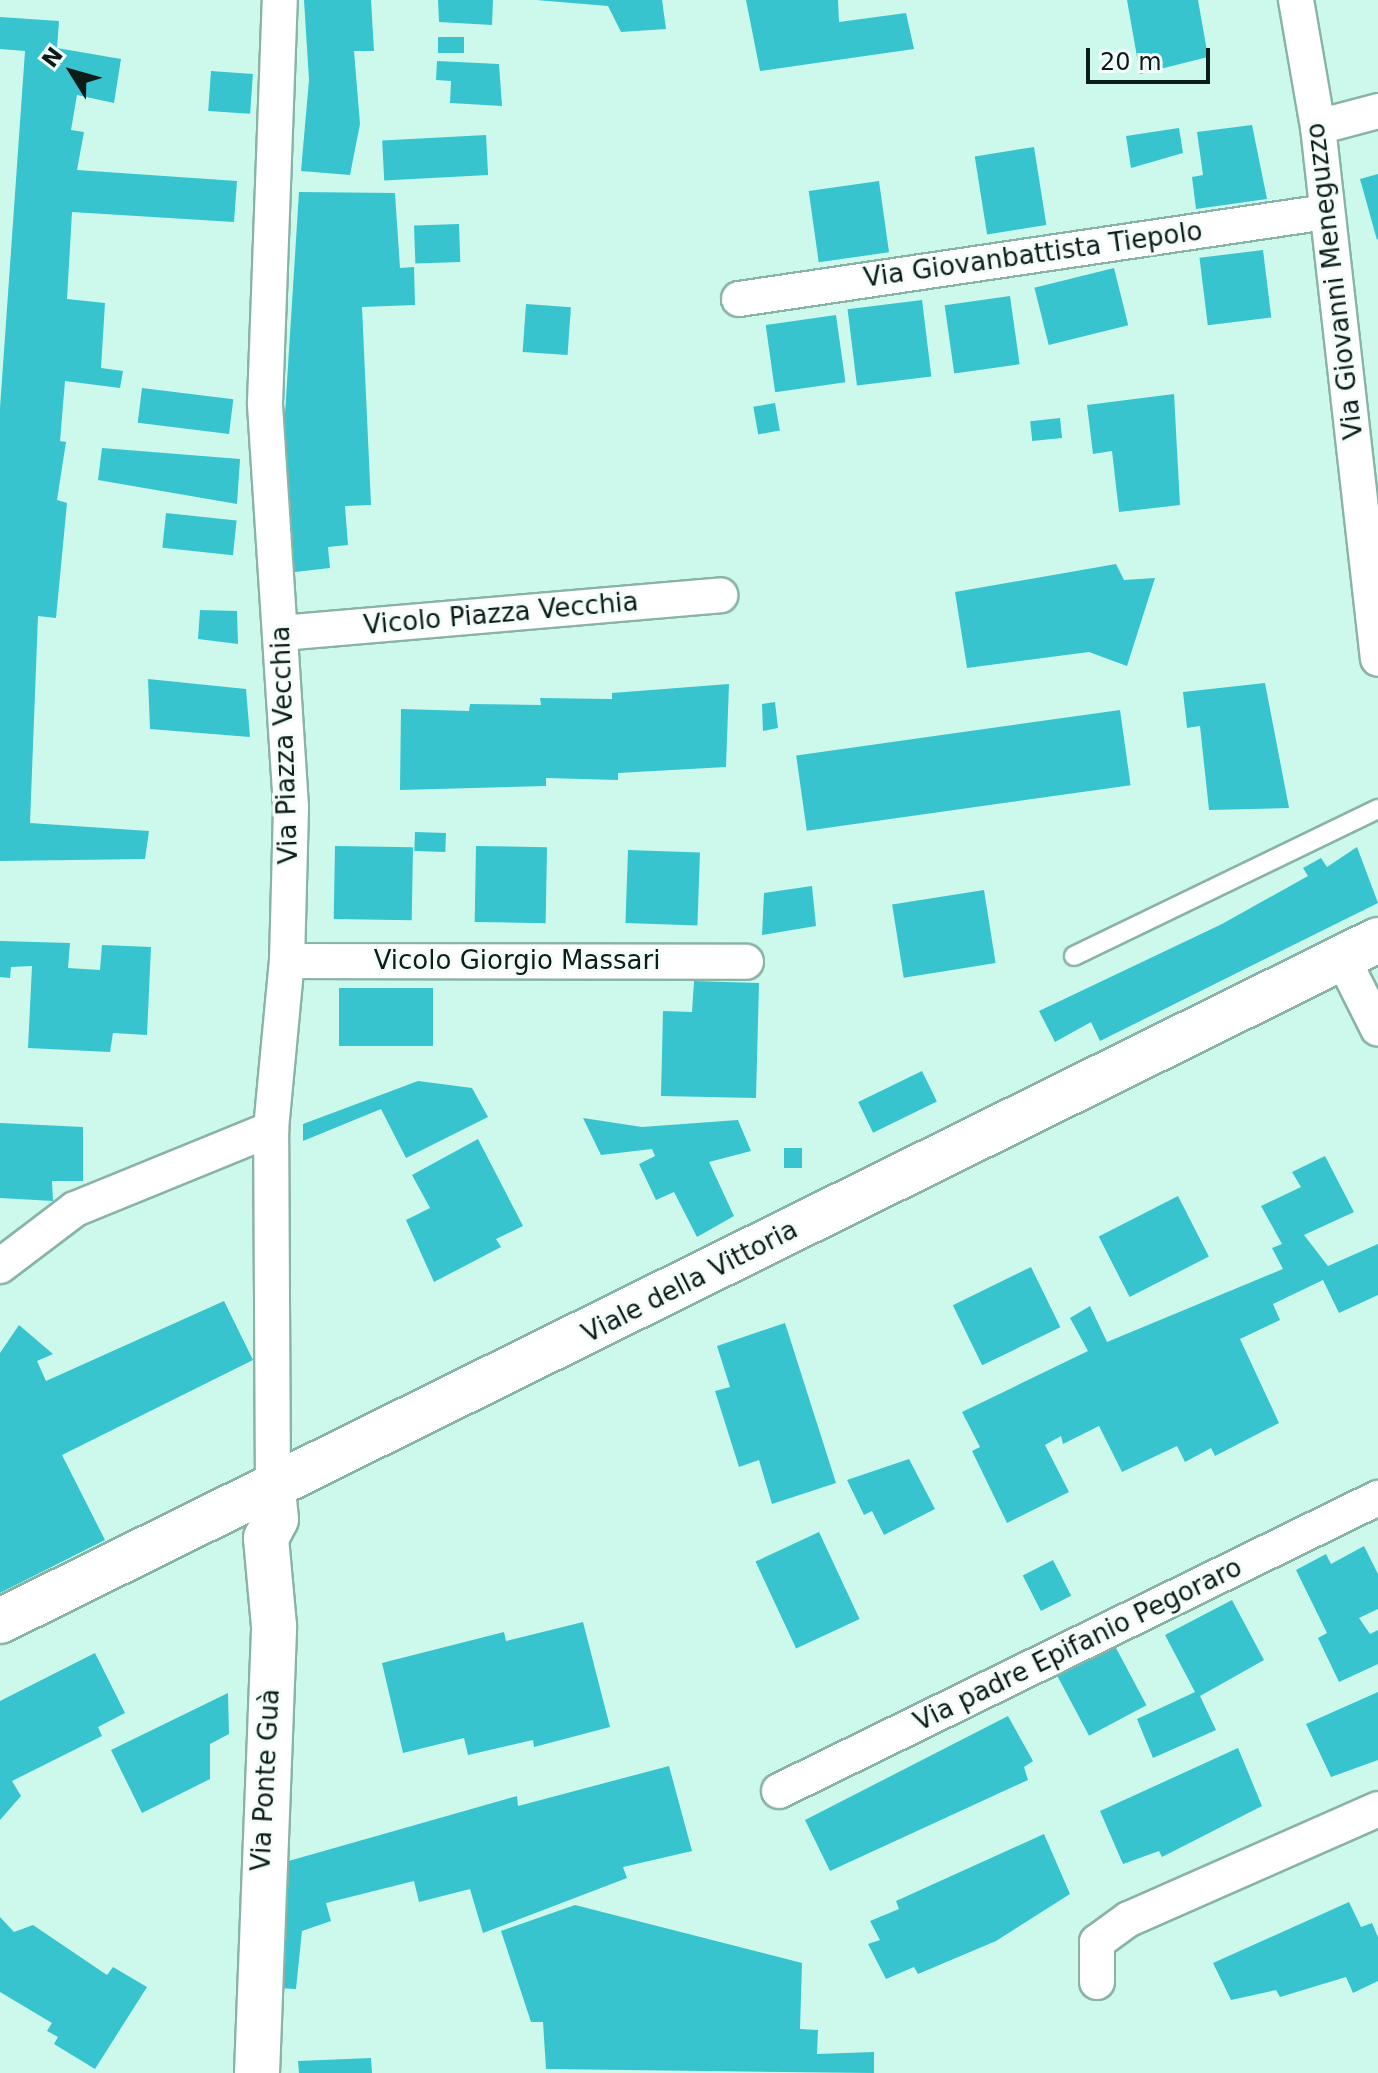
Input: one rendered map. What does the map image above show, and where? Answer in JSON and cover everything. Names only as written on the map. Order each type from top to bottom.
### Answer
[{"type":"main road","name":"Viale della Vittoria","points":[[0,1621],[273,1490],[1360,948]]},
{"type":"main road","name":"Via Ponte Guà","points":[[257,2073],[274,1626],[266,1538],[276,1519],[273,1490]]},
{"type":"street","name":"Via Piazza Vecchia","points":[[273,1490],[271,1129],[287,961],[291,807],[265,403],[280,0]]},
{"type":"street","name":"Via Giovanni Meneguzzo","points":[[1296,0],[1318,127],[1326,212],[1366,448],[1378,659]]},
{"type":"street","points":[[1318,127],[1378,111]]},
{"type":"street","name":"Via Giovanbattista Tiepolo","points":[[739,299],[1326,212]]},
{"type":"street","name":"Vicolo Piazza Vecchia","points":[[281,633],[720,595]]},
{"type":"street","points":[[1360,948],[1378,1029]]},
{"type":"street","name":"Vicolo Giorgio Massari","points":[[287,961],[746,962]]},
{"type":"street","points":[[0,1265],[75,1209],[271,1129]]},
{"type":"street","name":"Via padre Epifanio Pegoraro","points":[[779,1791],[1378,1498]]},
{"type":"street","points":[[1097,1982],[1097,1942],[1129,1919],[1378,1809]]},
{"type":"lane","points":[[1074,956],[1378,809]]},
{"type":"building","points":[[304,0],[371,0],[374,51],[354,51],[360,124],[350,175],[301,171],[309,80]]},
{"type":"building","points":[[438,0],[493,0],[492,25],[439,22]]},
{"type":"building","points":[[536,0],[662,0],[666,29],[621,32],[608,6]]},
{"type":"building","points":[[746,0],[838,0],[839,22],[906,13],[914,49],[760,71]]},
{"type":"building","points":[[1127,0],[1198,0],[1208,57],[1140,74]]},
{"type":"building","points":[[0,17],[59,21],[57,48],[121,59],[114,103],[77,95],[71,130],[84,132],[77,170],[237,181],[234,222],[72,212],[67,299],[105,303],[101,368],[123,371],[120,388],[65,381],[60,441],[66,442],[57,500],[67,503],[56,618],[38,616],[30,823],[149,831],[145,859],[0,861],[0,408],[25,51],[0,49]]},
{"type":"building","points":[[438,37],[464,37],[464,53],[438,53]]},
{"type":"building","points":[[437,61],[499,64],[502,106],[450,103],[451,81],[436,80]]},
{"type":"building","points":[[211,71],[253,74],[250,114],[208,111]]},
{"type":"building","points":[[1252,125],[1267,199],[1196,209],[1192,177],[1203,175],[1197,132]]},
{"type":"building","points":[[1179,128],[1183,153],[1131,168],[1126,136]]},
{"type":"building","points":[[486,135],[488,175],[384,180],[382,140]]},
{"type":"building","points":[[1034,147],[1046,225],[987,234],[975,156]]},
{"type":"building","points":[[1378,174],[1378,239],[1377,240],[1360,179]]},
{"type":"building","points":[[879,181],[889,252],[819,262],[809,191]]},
{"type":"building","points":[[299,192],[395,193],[400,268],[414,267],[415,305],[362,307],[371,505],[345,506],[348,545],[328,547],[330,568],[295,572],[282,461]]},
{"type":"building","points":[[459,224],[460,262],[415,264],[414,226]]},
{"type":"building","points":[[1263,250],[1271,317],[1208,325],[1199,258]]},
{"type":"building","points":[[1114,268],[1128,325],[1049,345],[1034,288]]},
{"type":"building","points":[[1010,296],[1020,364],[954,374],[945,305]]},
{"type":"building","points":[[922,300],[931,376],[857,386],[848,309]]},
{"type":"building","points":[[526,304],[571,307],[568,355],[523,352]]},
{"type":"building","points":[[836,315],[845,382],[775,392],[766,325]]},
{"type":"building","points":[[142,388],[233,399],[229,434],[138,423]]},
{"type":"building","points":[[1174,394],[1180,505],[1119,512],[1112,451],[1093,454],[1087,405]]},
{"type":"building","points":[[775,403],[780,431],[758,434],[753,407]]},
{"type":"building","points":[[1060,418],[1062,438],[1032,441],[1030,421]]},
{"type":"building","points":[[102,448],[240,459],[237,504],[98,480]]},
{"type":"building","points":[[166,513],[237,520],[233,555],[162,548]]},
{"type":"building","points":[[1116,564],[1124,580],[1155,578],[1127,666],[1089,652],[967,668],[955,592]]},
{"type":"building","points":[[200,610],[237,611],[238,644],[198,639]]},
{"type":"building","points":[[148,679],[246,689],[250,737],[150,729]]},
{"type":"building","points":[[1265,683],[1289,808],[1209,810],[1200,726],[1187,728],[1183,692]]},
{"type":"building","points":[[729,684],[726,767],[618,773],[618,780],[546,778],[546,786],[400,790],[401,709],[469,711],[470,704],[541,705],[540,698],[612,699],[612,693]]},
{"type":"building","points":[[775,702],[778,728],[763,731],[762,704]]},
{"type":"building","points":[[1120,710],[1131,785],[807,831],[796,756]]},
{"type":"building","points":[[415,832],[446,833],[445,852],[414,851]]},
{"type":"building","points":[[335,846],[413,847],[412,920],[334,919]]},
{"type":"building","points":[[476,846],[547,847],[546,923],[475,922]]},
{"type":"building","points":[[1357,847],[1378,903],[1100,1041],[1091,1022],[1055,1042],[1039,1011],[1222,924],[1308,876],[1303,868],[1321,858],[1327,867]]},
{"type":"building","points":[[628,850],[700,853],[697,925],[625,923]]},
{"type":"building","points":[[812,886],[816,926],[762,935],[764,893]]},
{"type":"building","points":[[984,890],[996,963],[904,978],[892,905]]},
{"type":"building","points":[[0,941],[70,943],[68,968],[100,970],[102,945],[151,947],[147,1035],[113,1033],[110,1052],[28,1048],[32,966],[11,967],[10,978],[0,977]]},
{"type":"building","points":[[694,981],[759,983],[756,1098],[661,1096],[663,1011],[692,1012]]},
{"type":"building","points":[[339,988],[433,988],[433,1046],[339,1046]]},
{"type":"building","points":[[922,1071],[937,1102],[873,1133],[858,1102]]},
{"type":"building","points":[[418,1081],[472,1088],[488,1117],[406,1158],[381,1109],[303,1141],[303,1124]]},
{"type":"building","points":[[583,1118],[642,1127],[738,1120],[751,1151],[709,1162],[734,1216],[697,1237],[674,1192],[656,1200],[639,1164],[655,1156],[652,1149],[601,1155]]},
{"type":"building","points":[[0,1123],[83,1127],[83,1181],[52,1181],[53,1201],[0,1198]]},
{"type":"building","points":[[478,1139],[523,1226],[496,1239],[501,1247],[434,1282],[406,1220],[430,1208],[412,1175]]},
{"type":"building","points":[[784,1148],[802,1148],[802,1168],[784,1168]]},
{"type":"building","points":[[1325,1156],[1354,1212],[1304,1235],[1328,1266],[1378,1244],[1378,1295],[1339,1313],[1323,1280],[1273,1304],[1280,1320],[1240,1339],[1279,1423],[1215,1456],[1211,1448],[1185,1462],[1177,1446],[1122,1472],[1099,1426],[1063,1444],[1061,1436],[1045,1445],[1069,1492],[1007,1523],[972,1451],[980,1447],[962,1412],[1088,1351],[1070,1318],[1090,1306],[1107,1342],[1283,1269],[1272,1248],[1282,1244],[1261,1206],[1301,1187],[1292,1172]]},
{"type":"building","points":[[1178,1196],[1209,1257],[1130,1297],[1099,1236]]},
{"type":"building","points":[[1031,1267],[1060,1327],[982,1365],[953,1305]]},
{"type":"building","points":[[224,1301],[253,1360],[62,1455],[105,1540],[0,1593],[0,1353],[19,1325],[53,1354],[37,1361],[46,1381]]},
{"type":"building","points":[[785,1323],[836,1483],[772,1504],[759,1460],[739,1467],[715,1391],[730,1387],[717,1346]]},
{"type":"building","points":[[909,1459],[935,1509],[884,1535],[872,1511],[864,1515],[847,1480]]},
{"type":"building","points":[[819,1532],[860,1619],[796,1649],[756,1562]]},
{"type":"building","points":[[1364,1546],[1378,1574],[1378,1609],[1359,1618],[1370,1634],[1378,1630],[1378,1664],[1339,1682],[1318,1638],[1327,1633],[1296,1570],[1326,1554],[1331,1564]]},
{"type":"building","points":[[1053,1560],[1071,1596],[1041,1611],[1023,1575]]},
{"type":"building","points":[[1232,1600],[1264,1660],[1200,1696],[1216,1730],[1153,1758],[1137,1719],[1195,1692],[1165,1635]]},
{"type":"building","points":[[583,1622],[610,1727],[534,1747],[533,1740],[468,1755],[464,1738],[403,1753],[382,1663],[504,1632],[506,1641]]},
{"type":"building","points":[[1115,1646],[1146,1705],[1089,1736],[1058,1677]]},
{"type":"building","points":[[95,1653],[125,1713],[98,1727],[102,1736],[12,1781],[21,1796],[0,1820],[0,1701]]},
{"type":"building","points":[[1378,1692],[1378,1760],[1331,1777],[1306,1724]]},
{"type":"building","points":[[228,1693],[229,1734],[210,1744],[210,1779],[142,1813],[111,1750]]},
{"type":"building","points":[[1008,1716],[1033,1761],[1024,1767],[1028,1780],[830,1871],[805,1820]]},
{"type":"building","points":[[1238,1748],[1262,1806],[1162,1857],[1159,1851],[1123,1864],[1100,1811]]},
{"type":"building","points":[[669,1766],[692,1851],[623,1867],[627,1878],[483,1933],[470,1889],[419,1902],[414,1881],[326,1903],[331,1921],[302,1931],[296,1989],[258,1987],[264,1868],[517,1796],[518,1806]]},
{"type":"building","points":[[1044,1834],[1070,1894],[996,1941],[918,1974],[914,1967],[886,1979],[868,1944],[880,1940],[870,1921],[899,1909],[896,1901]]},
{"type":"building","points":[[1349,1902],[1361,1927],[1372,1923],[1378,1937],[1378,1981],[1353,1993],[1346,1977],[1280,1997],[1276,1990],[1231,2000],[1213,1963]]},
{"type":"building","points":[[575,1905],[802,1963],[800,2029],[818,2030],[817,2054],[874,2052],[874,2073],[546,2069],[543,2022],[531,2022],[501,1931]]},
{"type":"building","points":[[0,1917],[14,1932],[33,1925],[107,1975],[113,1967],[147,1987],[95,2069],[54,2044],[58,2037],[47,2031],[52,2023],[0,1992]]},
{"type":"building","points":[[371,2058],[372,2073],[299,2073],[298,2061]]}]
